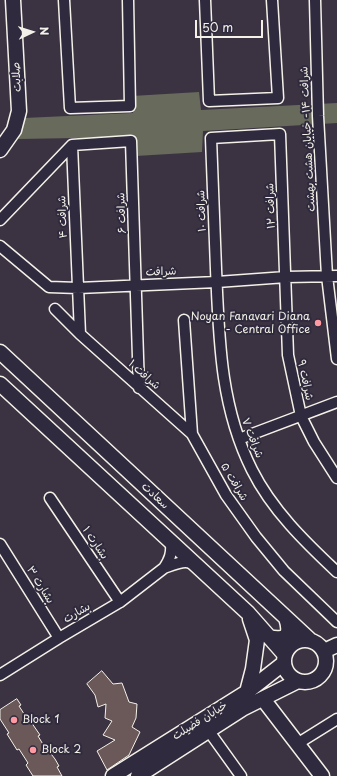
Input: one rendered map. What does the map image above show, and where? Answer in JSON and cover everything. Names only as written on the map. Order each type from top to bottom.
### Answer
[{"type":"street","name":"صلابت","points":[[0,150],[14,130],[19,111],[13,0]]},
{"type":"street","points":[[64,0],[70,108],[130,106],[128,0]]},
{"type":"street","points":[[205,0],[209,101],[278,98],[272,0]]},
{"type":"street","name":"شرافت ۱۴- خیابان هشت بهشت","points":[[314,0],[318,116],[332,276],[337,359]]},
{"type":"street","name":"شرافت ۱۲","points":[[211,138],[280,134],[286,277]]},
{"type":"street","name":"شرافت ۱۰","points":[[211,138],[217,282]]},
{"type":"street","name":"شرافت ۶","points":[[72,145],[131,141],[137,285],[139,388]]},
{"type":"street","points":[[0,220],[72,145]]},
{"type":"street","name":"شرافت ۴","points":[[72,145],[78,288]]},
{"type":"street","name":"شرافت","points":[[0,246],[49,287],[78,288],[332,276]]},
{"type":"street","name":"شرافت ۹","points":[[286,277],[288,355],[301,416],[314,442],[337,478]]},
{"type":"street","name":"شرافت ۷","points":[[217,282],[221,352],[226,394],[239,439],[253,471],[279,512],[337,572]]},
{"type":"street","points":[[78,288],[80,334]]},
{"type":"street","name":"شرافت ۱","points":[[55,309],[139,388],[192,434]]},
{"type":"street","name":"شرافت ۵","points":[[184,320],[192,434],[226,495],[256,537],[284,571],[337,622]]},
{"type":"street","name":"سعادت","points":[[0,352],[310,640]]},
{"type":"street","name":"سعادت","points":[[0,384],[248,613],[269,636],[285,659]]},
{"type":"street","points":[[239,439],[337,402]]},
{"type":"street","name":"بشارت ۱","points":[[50,498],[120,602]]},
{"type":"street","points":[[164,568],[170,560],[172,552],[171,542]]},
{"type":"street","name":"بشارت ۳","points":[[0,544],[59,638]]},
{"type":"street","points":[[164,568],[180,562],[192,562],[198,567]]},
{"type":"street","name":"بشارت","points":[[1,673],[120,602],[164,568]]},
{"type":"street","points":[[248,613],[257,640],[248,692]]},
{"type":"street","points":[[269,636],[277,639],[286,636],[288,627],[286,618]]},
{"type":"street","points":[[310,640],[318,644],[324,651],[326,661],[331,663],[315,680],[309,682],[298,681],[287,673],[285,659],[292,644],[298,641],[310,640]]},
{"type":"street","points":[[324,651],[337,645]]},
{"type":"street","name":"خیابان فضیلت","points":[[138,776],[171,747],[248,692],[285,659]]},
{"type":"street","name":"خیابان فضیلت","points":[[113,776],[208,730],[242,709],[298,681]]},
{"type":"street","points":[[263,699],[322,776]]},
{"type":"street","points":[[297,744],[337,719]]},
{"type":"street","points":[[208,730],[241,776]]},
{"type":"green space","points":[[199,92],[201,110],[337,103],[337,123],[203,131],[202,152],[136,156],[133,137],[18,139],[24,118],[133,113],[132,96]]},
{"type":"building","points":[[102,671],[113,684],[122,683],[129,702],[137,704],[136,718],[132,727],[140,732],[129,755],[107,770],[97,751],[115,740],[103,735],[112,721],[105,718],[106,704],[98,707],[95,695],[87,684]]},
{"type":"building","points":[[17,699],[21,705],[19,706],[40,735],[38,736],[47,751],[48,750],[55,759],[62,776],[33,776],[26,765],[28,763],[19,749],[17,750],[7,734],[9,733],[0,719],[0,710]]},
{"type":"place","name":"Noyan Fanavari Diana - Central Office","points":[[318,323]]},
{"type":"place","name":"Block 1","points":[[14,720]]},
{"type":"place","name":"Block 2","points":[[33,750]]}]
